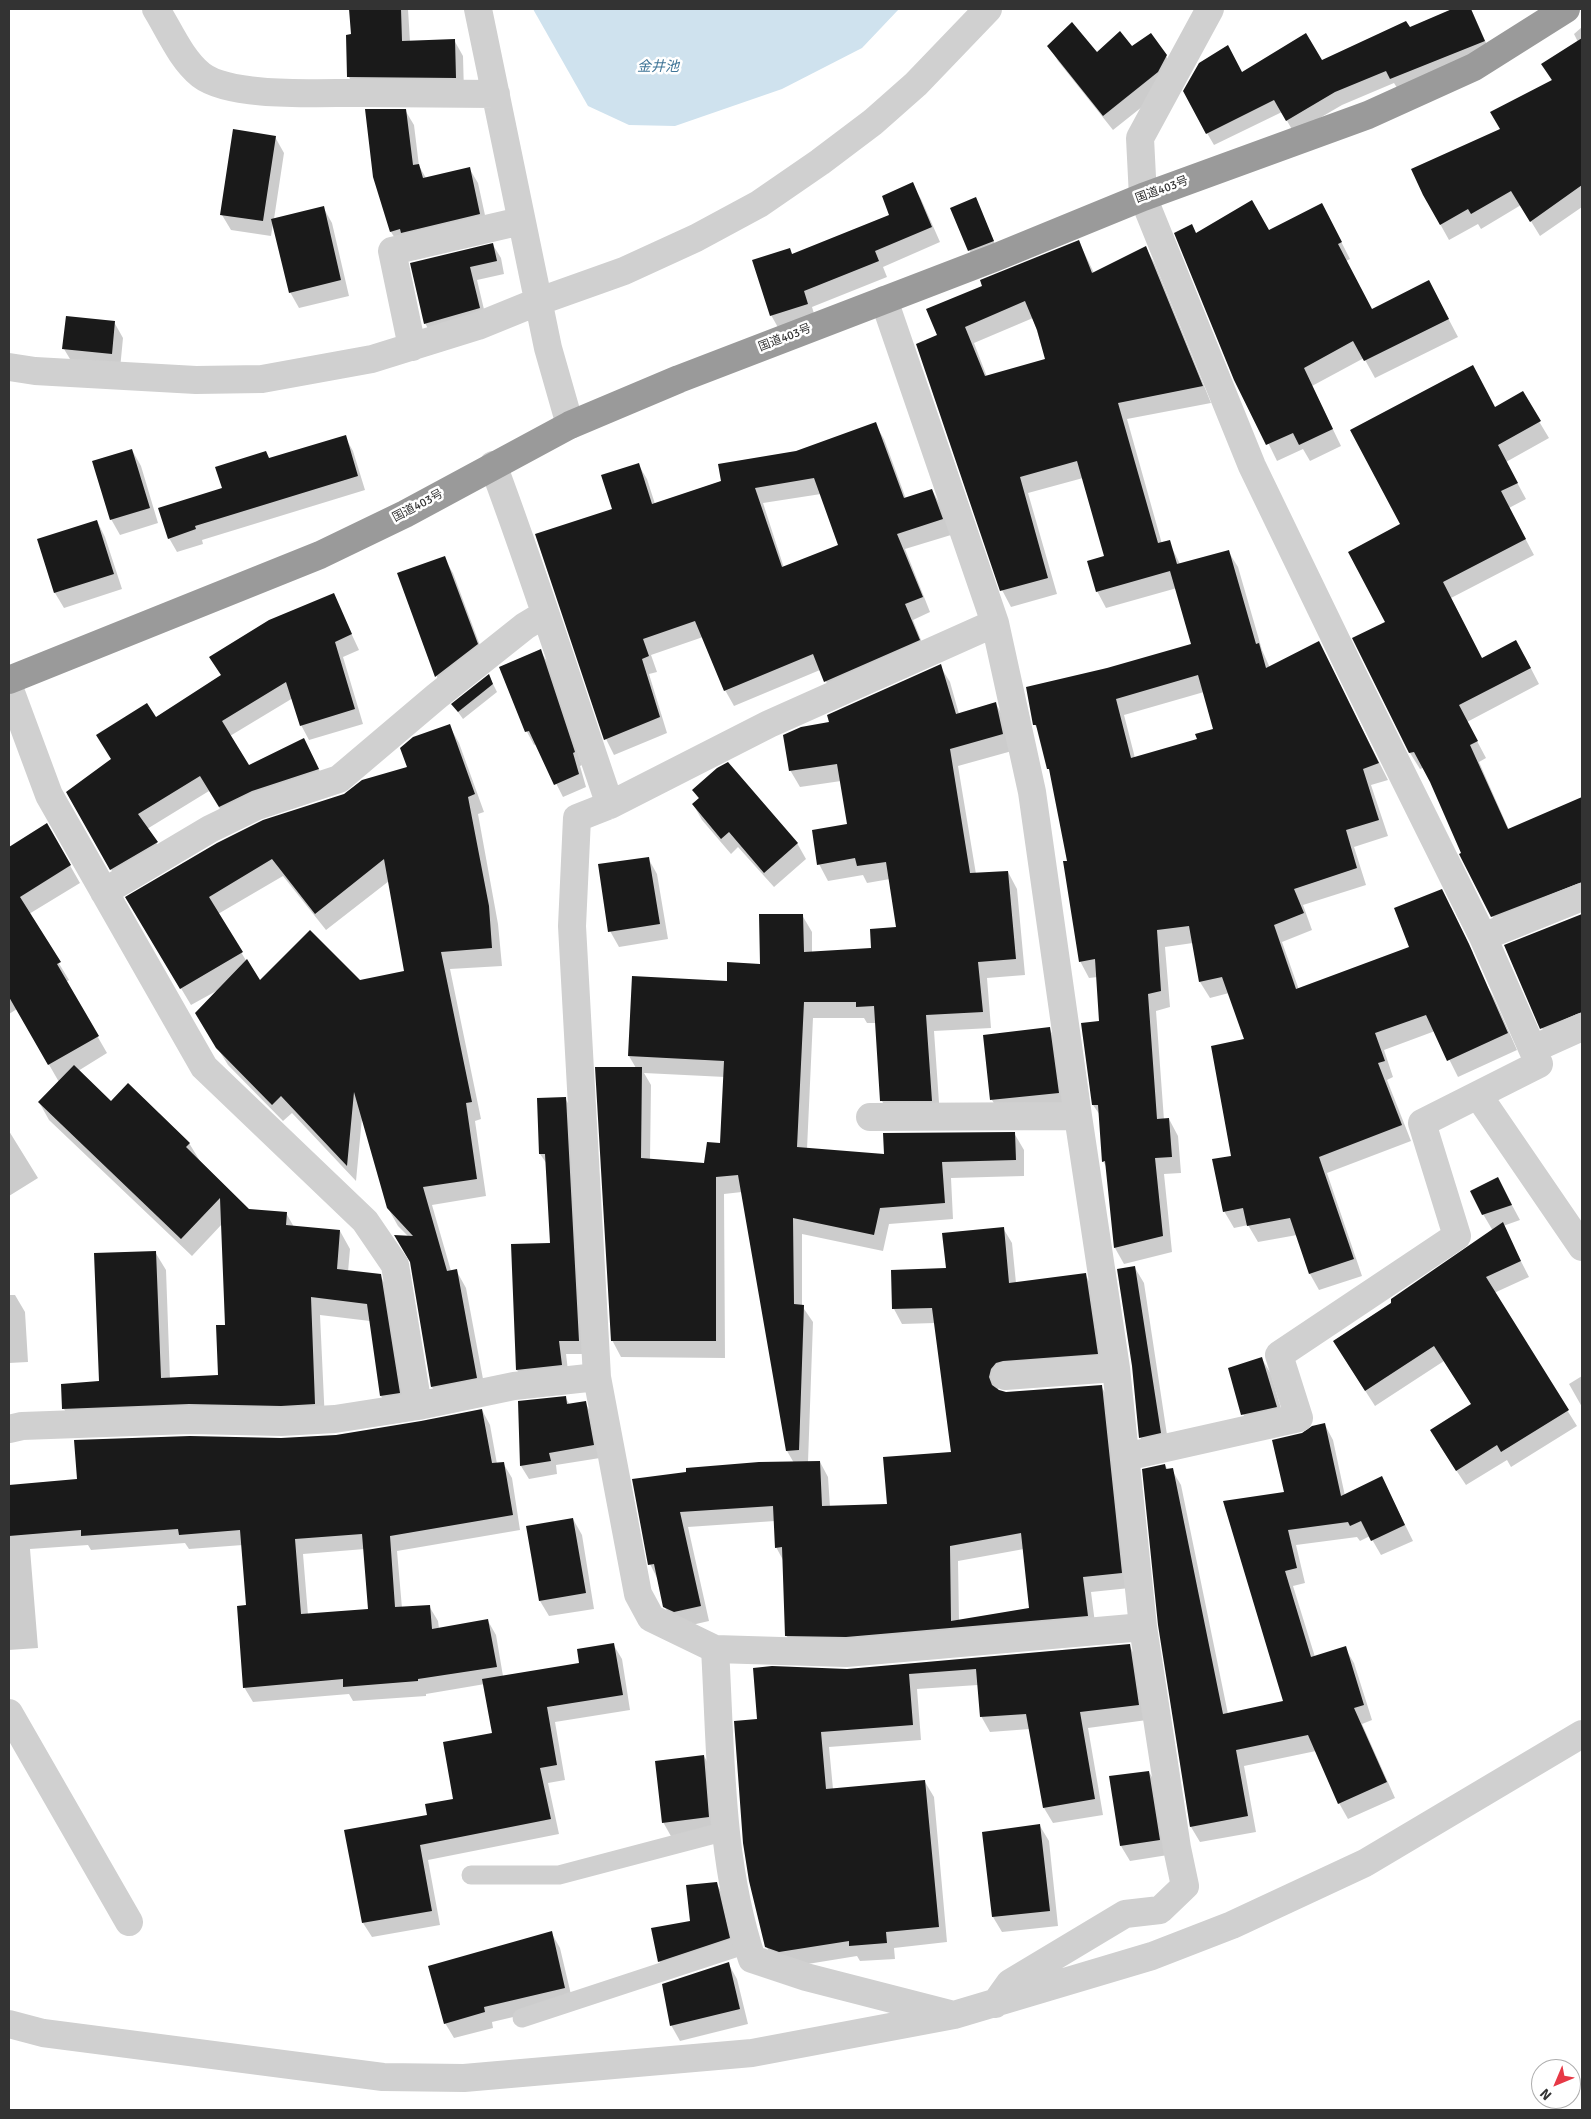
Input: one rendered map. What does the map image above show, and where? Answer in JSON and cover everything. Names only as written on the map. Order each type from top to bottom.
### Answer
[{"type":"highway","name":"国道403号","points":[[9,680],[320,555],[406,514],[493,465],[570,425],[679,379],[1143,197],[1368,116],[1474,67],[1566,9]]},
{"type":"street","points":[[156,9],[188,62],[201,75],[214,82],[243,89],[297,92],[496,94]]},
{"type":"street","points":[[478,9],[548,348],[570,425]]},
{"type":"street","points":[[9,367],[35,371],[196,380],[262,379],[372,359],[478,326],[624,271],[696,238],[759,204],[873,122],[916,84],[988,9]]},
{"type":"street","points":[[1125,1457],[1299,1418],[1279,1355],[1457,1236],[1422,1123],[1539,1064],[1483,938],[1252,466],[1143,197],[1140,138],[1210,9]]},
{"type":"street","points":[[412,347],[392,251],[521,221]]},
{"type":"street","points":[[884,300],[995,623],[1032,792],[1116,1368],[1143,1627],[1177,1848],[1185,1886],[1160,1910],[1125,1914],[1010,1983],[996,2004]]},
{"type":"street","points":[[493,465],[526,552],[545,614],[610,805]]},
{"type":"street","points":[[104,892],[210,829],[257,806],[339,779],[437,696],[525,626],[545,614]]},
{"type":"street","points":[[995,623],[769,724],[610,805],[577,818],[572,926],[597,1377],[638,1594],[651,1618],[715,1649],[846,1652],[1143,1627]]},
{"type":"street","points":[[9,687],[49,795],[204,1067],[365,1221],[396,1265],[418,1406]]},
{"type":"street","points":[[1483,938],[1582,897]]},
{"type":"street","points":[[1533,1049],[1582,1027]]},
{"type":"street","points":[[1478,1095],[1582,1247]]},
{"type":"street","points":[[870,1117],[1078,1116]]},
{"type":"street","points":[[1005,1376],[1116,1368]]},
{"type":"street","points":[[9,1429],[22,1426],[190,1420],[281,1422],[335,1419],[418,1406],[514,1386],[597,1377]]},
{"type":"street","points":[[715,1649],[726,1831],[738,1915],[752,1959],[806,1977],[954,2015]]},
{"type":"street","points":[[9,1713],[129,1922]]},
{"type":"street","points":[[9,2024],[43,2033],[383,2078],[464,2078],[752,2054],[954,2015],[996,2004],[1152,1956],[1232,1926],[1364,1863],[1582,1734]]},
{"type":"lane","points":[[471,1875],[559,1874],[726,1831]]},
{"type":"lane","points":[[522,2018],[747,1944]]},
{"type":"water","name":"金井池","points":[[533,9],[899,9],[862,48],[782,89],[675,126],[629,125],[588,106]]},
{"type":"building","points":[[349,9],[401,9],[402,41],[455,39],[456,78],[347,77],[346,35],[351,34]]},
{"type":"building","points":[[1452,9],[1471,9],[1485,41],[1390,79],[1386,71],[1335,92],[1286,121],[1274,100],[1206,134],[1183,91],[1199,63],[1228,45],[1242,72],[1306,33],[1322,60],[1406,21],[1410,27]]},
{"type":"building","points":[[1072,22],[1097,52],[1120,31],[1132,46],[1151,33],[1167,55],[1158,72],[1103,116],[1047,46]]},
{"type":"building","points":[[1582,38],[1582,185],[1530,222],[1511,191],[1471,214],[1468,209],[1440,225],[1411,169],[1500,129],[1490,112],[1552,80],[1541,64]]},
{"type":"building","points":[[365,109],[406,109],[413,165],[419,164],[423,178],[470,167],[480,214],[401,233],[400,229],[390,232],[373,177]]},
{"type":"building","points":[[233,129],[276,136],[263,221],[220,215]]},
{"type":"building","points":[[913,182],[932,227],[875,251],[879,261],[804,291],[808,304],[770,316],[752,260],[790,248],[792,254],[889,215],[882,196]]},
{"type":"building","points":[[976,197],[994,241],[968,251],[950,208]]},
{"type":"building","points":[[1252,200],[1269,230],[1322,203],[1342,242],[1338,244],[1372,309],[1429,280],[1449,319],[1364,361],[1353,341],[1304,368],[1333,429],[1299,445],[1293,433],[1266,445],[1234,380],[1174,233],[1192,224],[1196,233]]},
{"type":"building","points":[[324,206],[341,280],[289,293],[271,219]]},
{"type":"building","points":[[1079,240],[1092,273],[1146,246],[1203,386],[1118,403],[1158,543],[1170,540],[1177,564],[1229,550],[1256,644],[1259,643],[1266,668],[1319,641],[1379,763],[1363,769],[1379,820],[1346,830],[1357,868],[1294,889],[1304,913],[1274,925],[1296,989],[1409,947],[1394,908],[1442,889],[1469,944],[1508,1033],[1447,1061],[1426,1015],[1375,1033],[1385,1061],[1378,1063],[1402,1125],[1319,1157],[1354,1259],[1309,1274],[1290,1218],[1247,1226],[1243,1208],[1223,1212],[1212,1159],[1231,1156],[1211,1046],[1244,1039],[1222,977],[1199,982],[1189,926],[1157,930],[1161,991],[1148,994],[1157,1119],[1169,1118],[1172,1157],[1155,1158],[1163,1236],[1114,1248],[1105,1161],[1102,1162],[1098,1105],[1092,1105],[1081,1023],[1099,1021],[1095,959],[1079,962],[1063,861],[1067,861],[1049,769],[1047,769],[1036,725],[1033,725],[1026,687],[1107,668],[1191,644],[1170,571],[1096,592],[1087,561],[1104,556],[1077,461],[1020,477],[1048,578],[1000,591],[916,344],[937,335],[926,309],[982,286],[980,280]],"holes":[[[1025,301],[1037,330],[1045,359],[985,376],[965,327]],[[1198,675],[1213,729],[1195,734],[1197,739],[1131,758],[1116,699]]]},
{"type":"building","points":[[493,243],[497,261],[470,267],[480,308],[424,324],[410,263]]},
{"type":"building","points":[[66,316],[115,321],[112,354],[62,349]]},
{"type":"building","points":[[1473,365],[1495,407],[1523,391],[1541,421],[1498,445],[1518,483],[1501,491],[1526,539],[1443,582],[1482,658],[1516,640],[1531,668],[1459,705],[1478,741],[1470,745],[1508,829],[1582,797],[1582,882],[1491,917],[1459,854],[1461,853],[1430,782],[1414,752],[1409,753],[1352,638],[1385,622],[1348,552],[1400,524],[1350,430]]},
{"type":"building","points":[[876,422],[904,498],[932,489],[943,519],[897,534],[923,597],[905,604],[920,640],[824,682],[813,654],[724,691],[695,621],[643,639],[649,656],[642,659],[660,717],[604,740],[535,534],[612,509],[601,475],[639,463],[652,504],[721,481],[718,464],[796,451]],"holes":[[[814,478],[838,545],[782,567],[755,488]]]},
{"type":"building","points":[[346,435],[358,476],[195,526],[196,529],[168,539],[158,508],[222,488],[215,467],[266,451],[269,458]]},
{"type":"building","points":[[132,449],[150,508],[110,520],[92,461]]},
{"type":"building","points":[[97,520],[114,574],[54,593],[37,539]]},
{"type":"building","points":[[445,556],[478,644],[435,677],[397,573]]},
{"type":"building","points":[[334,593],[352,634],[335,642],[355,709],[300,726],[286,682],[222,721],[249,765],[304,738],[319,769],[252,791],[219,807],[200,776],[138,814],[158,842],[110,870],[66,792],[111,759],[96,735],[147,703],[156,717],[221,675],[209,657],[269,620]]},
{"type":"building","points":[[541,649],[575,752],[573,753],[579,774],[554,785],[529,731],[525,732],[499,667]]},
{"type":"building","points":[[941,664],[956,714],[996,702],[1003,734],[950,749],[970,873],[1008,871],[1016,959],[978,962],[983,1012],[926,1015],[932,1101],[880,1101],[874,1006],[856,1007],[856,1002],[804,1002],[797,1147],[884,1154],[883,1133],[1015,1132],[1016,1160],[942,1162],[945,1203],[880,1208],[874,1235],[793,1218],[794,1304],[804,1305],[799,1450],[786,1451],[738,1175],[716,1177],[716,1341],[611,1341],[595,1067],[642,1067],[641,1158],[704,1163],[707,1142],[720,1143],[724,1061],[628,1056],[632,976],[727,981],[727,962],[760,964],[759,914],[803,914],[804,952],[871,948],[870,929],[896,927],[886,862],[857,866],[855,858],[817,865],[812,830],[847,824],[837,764],[789,771],[783,735],[801,727],[829,722],[827,715]]},
{"type":"building","points":[[489,674],[493,684],[458,712],[451,704]]},
{"type":"building","points":[[450,724],[475,794],[468,797],[489,906],[492,948],[441,952],[472,1102],[466,1103],[477,1179],[423,1187],[447,1271],[457,1269],[477,1378],[431,1387],[410,1262],[394,1235],[413,1236],[387,1208],[354,1092],[347,1166],[281,1096],[272,1105],[216,1048],[195,1013],[247,959],[260,980],[310,930],[360,980],[404,971],[384,859],[315,914],[272,859],[209,897],[243,952],[180,989],[125,897],[217,843],[263,820],[344,794],[362,780],[407,767],[400,748],[413,737]]},
{"type":"building","points":[[728,762],[798,843],[764,873],[729,832],[721,839],[692,804],[699,798],[692,790],[717,768]]},
{"type":"building","points":[[47,823],[71,865],[20,897],[61,962],[57,964],[99,1036],[48,1065],[9,997],[9,847]]},
{"type":"building","points":[[649,857],[660,924],[608,932],[598,864]]},
{"type":"building","points":[[1582,914],[1582,1012],[1540,1029],[1504,945]]},
{"type":"building","points":[[1050,1027],[1059,1093],[990,1100],[983,1035]]},
{"type":"building","points":[[74,1065],[111,1101],[128,1083],[190,1143],[186,1147],[249,1209],[287,1212],[286,1225],[340,1230],[337,1269],[381,1274],[400,1393],[380,1396],[367,1304],[311,1297],[315,1404],[281,1406],[189,1404],[62,1409],[61,1384],[99,1381],[94,1253],[156,1251],[161,1378],[218,1375],[216,1325],[225,1325],[220,1198],[181,1239],[38,1102]]},
{"type":"building","points":[[566,1097],[579,1341],[559,1341],[562,1365],[516,1370],[511,1244],[550,1243],[545,1154],[539,1154],[537,1098]]},
{"type":"building","points":[[1498,1177],[1512,1205],[1482,1215],[1470,1191]]},
{"type":"building","points":[[1503,1222],[1521,1261],[1486,1277],[1569,1410],[1501,1452],[1497,1445],[1456,1471],[1430,1430],[1471,1404],[1434,1346],[1365,1391],[1333,1341],[1391,1303],[1391,1299]]},
{"type":"building","points":[[1004,1227],[1009,1283],[1086,1273],[1098,1354],[1003,1361],[996,1363],[991,1369],[989,1377],[992,1385],[1006,1392],[1102,1385],[1122,1573],[1083,1577],[1088,1616],[846,1637],[785,1636],[782,1547],[775,1548],[773,1506],[680,1512],[701,1606],[674,1612],[663,1607],[654,1564],[648,1565],[632,1479],[686,1472],[686,1468],[759,1462],[820,1461],[822,1506],[887,1504],[883,1457],[951,1452],[932,1308],[892,1309],[891,1270],[946,1268],[942,1233]],"holes":[[[1021,1533],[1029,1608],[951,1621],[950,1546]]]},
{"type":"building","points":[[1135,1266],[1161,1433],[1139,1438],[1132,1366],[1117,1269]]},
{"type":"building","points":[[1262,1357],[1277,1407],[1241,1415],[1228,1368]]},
{"type":"building","points":[[566,1396],[567,1404],[586,1401],[594,1445],[549,1453],[551,1461],[520,1466],[518,1401]]},
{"type":"building","points":[[482,1409],[492,1463],[504,1462],[513,1515],[390,1536],[395,1607],[430,1605],[432,1629],[488,1619],[497,1667],[418,1679],[418,1681],[343,1687],[343,1679],[243,1688],[237,1606],[246,1605],[240,1530],[179,1535],[178,1529],[81,1536],[81,1530],[9,1536],[9,1485],[77,1479],[74,1440],[190,1436],[281,1438],[336,1435]],"holes":[[[362,1534],[368,1609],[301,1614],[295,1539]]]},
{"type":"building","points":[[1325,1423],[1341,1496],[1382,1476],[1405,1525],[1371,1541],[1361,1521],[1350,1526],[1348,1522],[1288,1530],[1297,1568],[1285,1571],[1311,1657],[1346,1646],[1364,1705],[1354,1708],[1387,1782],[1338,1804],[1308,1735],[1236,1750],[1248,1816],[1190,1827],[1158,1625],[1142,1469],[1165,1464],[1166,1469],[1173,1468],[1223,1714],[1283,1701],[1223,1501],[1284,1492],[1272,1440],[1302,1433],[1312,1426]]},
{"type":"building","points":[[573,1518],[586,1593],[539,1601],[526,1526]]},
{"type":"building","points":[[614,1643],[623,1695],[547,1707],[557,1765],[540,1768],[551,1819],[420,1845],[432,1911],[362,1923],[344,1830],[427,1815],[425,1804],[453,1799],[443,1742],[492,1733],[482,1679],[579,1663],[577,1649]]},
{"type":"building","points":[[1130,1644],[1139,1705],[1080,1712],[1095,1799],[1043,1808],[1026,1714],[980,1717],[976,1669],[909,1674],[913,1725],[821,1732],[826,1789],[925,1780],[939,1927],[886,1932],[887,1943],[849,1946],[849,1941],[779,1952],[765,1947],[749,1881],[743,1843],[734,1721],[757,1719],[753,1668],[772,1666],[847,1669]]},
{"type":"building","points":[[704,1755],[709,1817],[662,1823],[655,1761]]},
{"type":"building","points":[[1149,1771],[1160,1840],[1120,1846],[1109,1776]]},
{"type":"building","points":[[1040,1824],[1050,1911],[992,1917],[982,1832]]},
{"type":"building","points":[[717,1882],[730,1938],[658,1962],[651,1928],[690,1921],[686,1885]]},
{"type":"building","points":[[552,1931],[565,1988],[484,2007],[485,2012],[444,2024],[428,1966]]},
{"type":"building","points":[[729,1962],[740,2009],[670,2026],[662,1984]]}]
